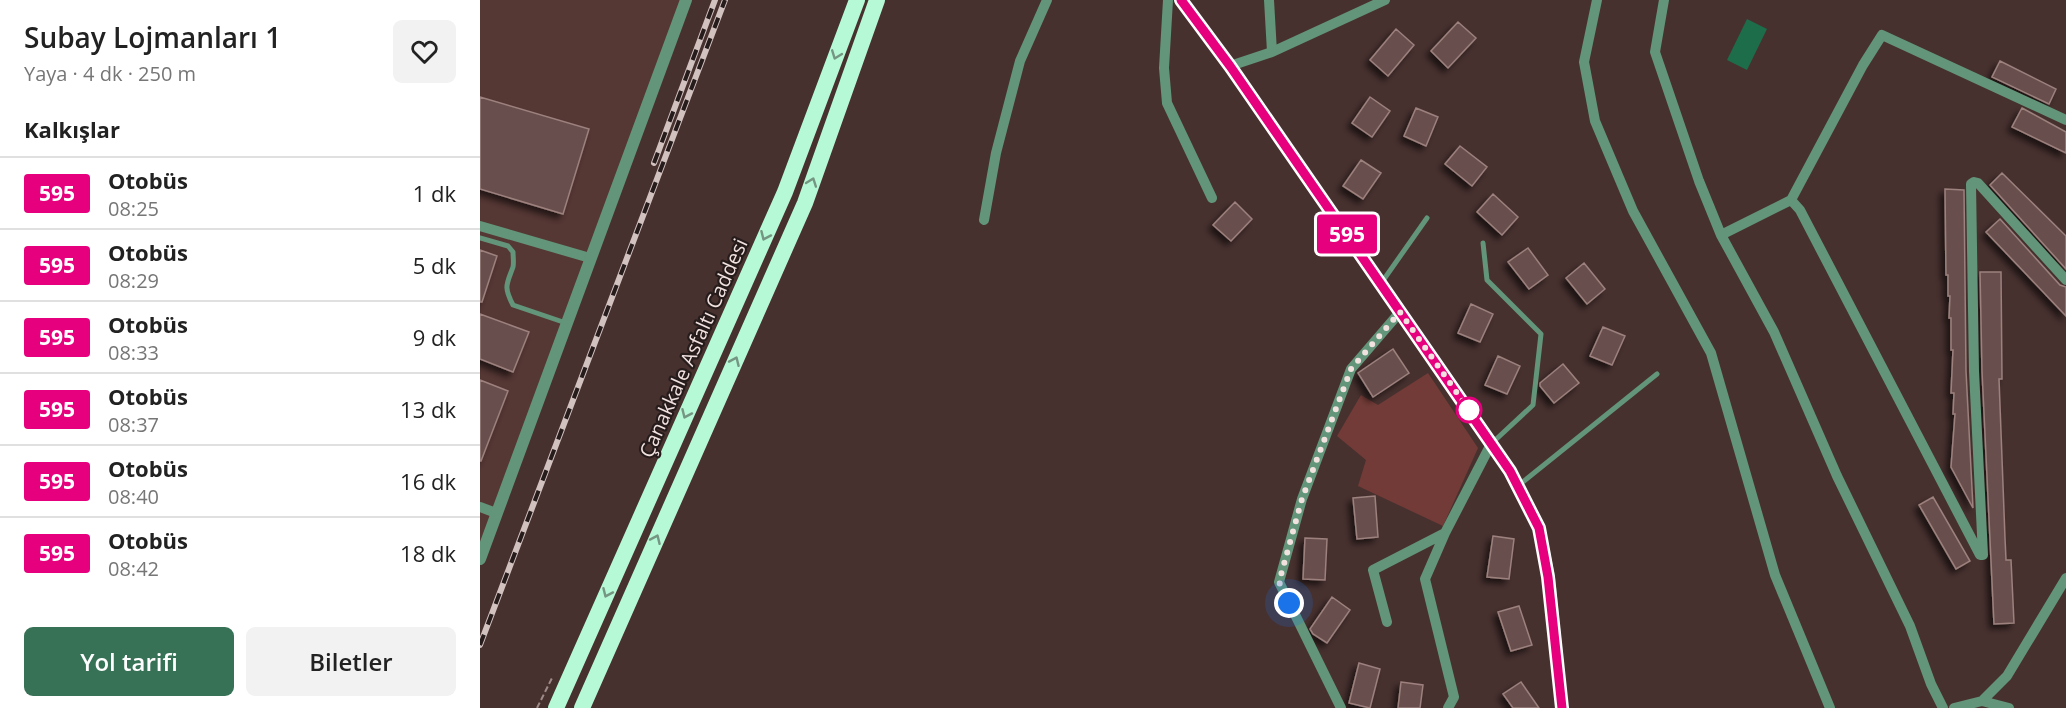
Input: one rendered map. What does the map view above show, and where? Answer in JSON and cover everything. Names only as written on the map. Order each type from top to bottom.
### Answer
[{"type":"highway","name":"Çanakkale Asfaltı Caddesi","points":[[556,708],[784,192],[857,0]]},
{"type":"highway","points":[[582,708],[805,203],[877,0]]},
{"type":"street","points":[[480,559],[686,0]]},
{"type":"street","points":[[984,220],[996,153],[1020,61],[1047,0]]},
{"type":"street","points":[[1168,0],[1164,68],[1167,103],[1212,198]]},
{"type":"street","points":[[1181,0],[1230,66],[1510,471],[1539,528],[1548,577],[1562,708]]},
{"type":"street","points":[[1269,0],[1272,52]]},
{"type":"street","points":[[1230,66],[1272,52],[1385,0]]},
{"type":"street","points":[[1597,0],[1584,62],[1595,121],[1634,211],[1711,353],[1775,575],[1830,708]]},
{"type":"street","points":[[1664,0],[1655,52],[1699,181],[1721,235],[1774,332],[1837,476],[1910,626],[1930,684],[1943,708]]},
{"type":"street","points":[[1721,235],[1791,200],[1863,65],[1882,35],[2066,120]]},
{"type":"street","points":[[1791,200],[1800,210],[1980,555],[1983,555],[1974,371],[1971,184],[1978,183],[2066,280]]},
{"type":"street","points":[[480,226],[590,258]]},
{"type":"street","points":[[1341,708],[1279,582],[1302,499],[1351,369],[1400,312]]},
{"type":"street","points":[[1448,708],[1454,697],[1425,579],[1445,533],[1491,444]]},
{"type":"street","points":[[480,507],[496,513]]},
{"type":"street","points":[[1387,622],[1373,570],[1445,533]]},
{"type":"street","points":[[1982,701],[2007,676],[2066,578]]},
{"type":"street","points":[[1954,708],[1982,701],[2009,708]]},
{"type":"lane","points":[[1381,284],[1427,218]]},
{"type":"lane","points":[[480,237],[508,246],[513,252],[513,267],[508,273],[507,285],[508,296],[513,305],[566,323]]},
{"type":"lane","points":[[1483,243],[1487,280],[1541,334],[1533,405],[1491,444]]},
{"type":"lane","points":[[1518,486],[1657,374]]},
{"type":"shaded area","points":[[480,0],[685,0],[480,551]]},
{"type":"shaded area","points":[[1747,19],[1767,29],[1747,70],[1727,60]]},
{"type":"shaded area","points":[[1428,373],[1478,448],[1443,526],[1358,486],[1366,460],[1337,436],[1361,395],[1378,405]]},
{"type":"building","points":[[1458,22],[1476,38],[1448,68],[1431,51]]},
{"type":"building","points":[[1396,29],[1414,45],[1388,76],[1370,60]]},
{"type":"building","points":[[2000,61],[2056,89],[2049,104],[1992,77]]},
{"type":"building","points":[[480,97],[589,129],[563,214],[480,189]]},
{"type":"building","points":[[1370,97],[1390,111],[1372,137],[1352,123]]},
{"type":"building","points":[[1416,108],[1438,117],[1426,146],[1404,136]]},
{"type":"building","points":[[2022,108],[2066,132],[2066,153],[2012,127]]},
{"type":"building","points":[[1460,146],[1487,167],[1472,186],[1445,164]]},
{"type":"building","points":[[1361,160],[1381,173],[1363,199],[1343,186]]},
{"type":"building","points":[[2002,173],[2066,236],[2066,269],[1990,185]]},
{"type":"building","points":[[1945,189],[1964,190],[1966,371],[1973,508],[1951,467],[1955,414],[1953,414],[1954,393],[1951,393],[1953,350],[1951,350],[1951,318],[1949,318],[1950,296],[1948,296],[1948,275],[1946,275]]},
{"type":"building","points":[[1493,194],[1518,217],[1502,235],[1477,212]]},
{"type":"building","points":[[1235,202],[1252,219],[1231,241],[1213,225]]},
{"type":"building","points":[[2000,219],[2060,285],[2066,287],[2066,316],[1986,232]]},
{"type":"building","points":[[1528,248],[1548,275],[1529,289],[1508,262]]},
{"type":"building","points":[[480,250],[497,256],[482,302],[480,302]]},
{"type":"building","points":[[1584,263],[1605,289],[1587,304],[1566,278]]},
{"type":"building","points":[[1980,272],[2001,272],[2002,379],[1999,379],[2006,560],[2011,560],[2014,623],[1994,624],[1982,371]]},
{"type":"building","points":[[1471,304],[1493,314],[1480,342],[1458,333]]},
{"type":"building","points":[[480,314],[529,332],[513,372],[480,359]]},
{"type":"building","points":[[1603,327],[1625,336],[1612,365],[1590,356]]},
{"type":"building","points":[[1393,349],[1409,373],[1373,397],[1358,373]]},
{"type":"building","points":[[1498,356],[1520,366],[1507,394],[1485,385]]},
{"type":"building","points":[[1563,364],[1579,383],[1554,403],[1540,383]]},
{"type":"building","points":[[480,380],[508,391],[481,461],[480,461]]},
{"type":"building","points":[[1375,496],[1378,537],[1357,539],[1353,498]]},
{"type":"building","points":[[1933,497],[1970,561],[1956,569],[1919,505]]},
{"type":"building","points":[[1493,536],[1514,539],[1509,579],[1487,577]]},
{"type":"building","points":[[1305,538],[1327,539],[1325,580],[1303,579]]},
{"type":"building","points":[[1332,597],[1350,610],[1327,643],[1313,634],[1310,629]]},
{"type":"building","points":[[1519,606],[1532,645],[1511,651],[1498,612]]},
{"type":"building","points":[[1359,663],[1380,669],[1370,708],[1349,703]]},
{"type":"building","points":[[1401,682],[1423,685],[1420,708],[1398,708]]},
{"type":"building","points":[[1521,682],[1539,708],[1513,708],[1503,694]]},
{"type":"railway","points":[[654,163],[715,0]]},
{"type":"railway","points":[[480,645],[725,0]]},
{"type":"bus line","name":"595","points":[[1181,0],[1230,66],[1510,471],[1539,528],[1548,577],[1562,708]]},
{"type":"route","points":[[1289,603],[1279,582],[1302,499],[1351,369],[1400,312],[1469,410]]}]
